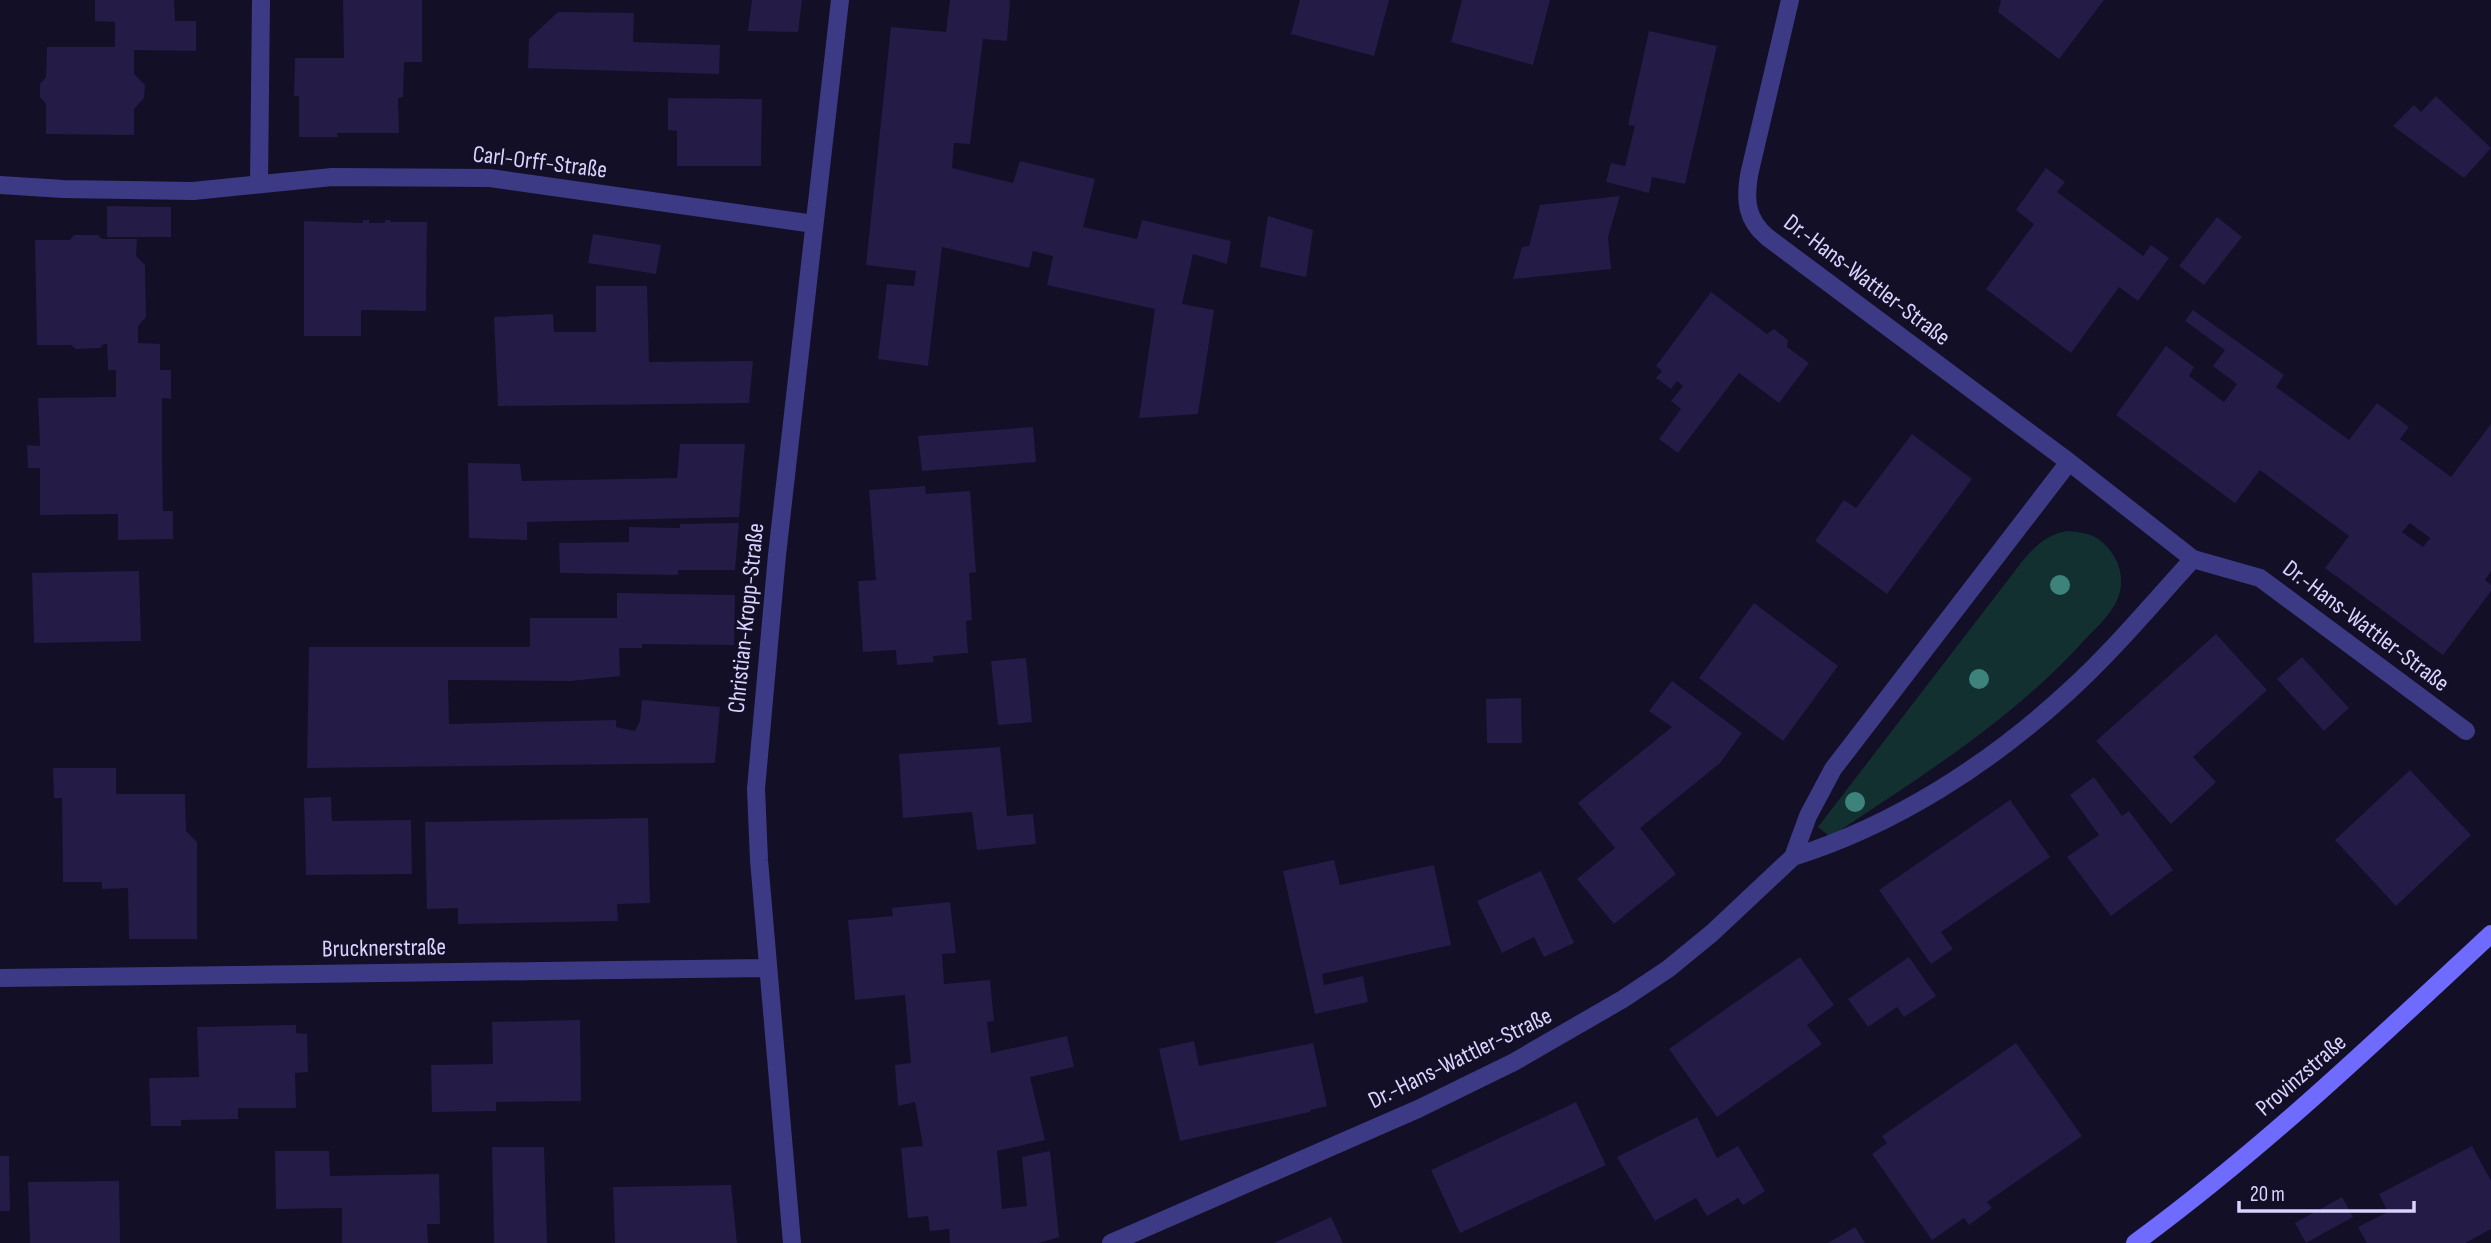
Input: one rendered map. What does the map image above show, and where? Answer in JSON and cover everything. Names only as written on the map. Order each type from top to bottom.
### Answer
[{"type":"street","points":[[259,184],[261,0]]},
{"type":"street","name":"Christian-Kropp-Straße","points":[[792,1243],[758,848],[758,754],[776,555],[840,0]]},
{"type":"street","name":"Dr.-Hans-Wattler-Straße","points":[[1790,0],[1749,175],[1746,204],[1752,219],[1767,237],[2069,462],[2193,559],[2260,578],[2466,731]]},
{"type":"street","name":"Carl-Orff-Straße","points":[[0,185],[193,191],[332,177],[490,178],[814,223]]},
{"type":"street","name":"Dr.-Hans-Wattler-Straße","points":[[1793,857],[1808,816],[1833,769],[2069,462]]},
{"type":"street","name":"Dr.-Hans-Wattler-Straße","points":[[1111,1243],[1418,1109],[1568,1032],[1668,969],[1713,933],[1793,857],[1835,844],[1886,820],[1977,764],[2026,729],[2097,664],[2193,559]]},
{"type":"street","name":"Provinzstraße","points":[[2135,1243],[2233,1166],[2335,1080],[2491,934]]},
{"type":"street","name":"Brucknerstraße","points":[[0,978],[768,968]]},
{"type":"green space","points":[[2067,531],[2095,537],[2106,546],[2117,562],[2120,590],[2109,614],[2052,673],[1993,724],[1929,771],[1830,837],[1818,827],[2017,568],[2042,542]]},
{"type":"building","points":[[95,0],[174,0],[175,21],[196,21],[196,51],[134,50],[134,74],[145,85],[144,98],[134,109],[134,135],[46,134],[46,104],[40,97],[40,84],[46,77],[47,47],[115,47],[115,22],[95,21]]},
{"type":"building","points":[[343,0],[422,0],[422,62],[404,62],[403,97],[398,98],[399,133],[337,133],[338,137],[299,137],[299,96],[294,96],[295,58],[344,58]]},
{"type":"building","points":[[752,0],[802,0],[798,32],[748,31]]},
{"type":"building","points":[[950,0],[1010,0],[1007,41],[983,39],[970,144],[954,143],[952,168],[1013,183],[1020,161],[1095,179],[1083,227],[1137,239],[1142,220],[1231,241],[1227,264],[1193,254],[1182,304],[1214,310],[1198,414],[1139,418],[1155,309],[1047,285],[1053,256],[1033,251],[1029,268],[942,247],[928,366],[878,359],[887,284],[914,286],[916,271],[866,265],[891,27],[946,32]]},
{"type":"building","points":[[1300,0],[1389,0],[1374,56],[1291,34]]},
{"type":"building","points":[[1462,0],[1550,0],[1533,65],[1451,42]]},
{"type":"building","points":[[2001,0],[2104,0],[2059,59],[1998,12]]},
{"type":"building","points":[[558,12],[634,13],[633,42],[720,45],[719,74],[528,68],[529,39]]},
{"type":"building","points":[[1649,31],[1717,46],[1685,184],[1652,177],[1649,193],[1606,182],[1611,163],[1625,166],[1635,126],[1628,125]]},
{"type":"building","points":[[2436,96],[2491,148],[2464,178],[2393,126],[2414,105],[2421,112]]},
{"type":"building","points":[[668,98],[762,99],[761,166],[677,166],[677,131],[668,130]]},
{"type":"building","points":[[2046,168],[2065,182],[2057,192],[2143,256],[2151,245],[2169,258],[2138,301],[2119,287],[2071,353],[1986,289],[2034,224],[2016,210]]},
{"type":"building","points":[[1620,196],[1608,237],[1611,269],[1513,279],[1522,247],[1529,246],[1540,205]]},
{"type":"building","points":[[107,206],[171,207],[171,237],[107,237]]},
{"type":"building","points":[[1268,216],[1313,230],[1306,277],[1260,267]]},
{"type":"building","points":[[2217,217],[2242,237],[2204,285],[2179,266]]},
{"type":"building","points":[[363,220],[369,220],[369,223],[385,223],[385,220],[427,222],[426,311],[361,310],[361,336],[304,336],[304,221],[363,223]]},
{"type":"building","points":[[593,234],[661,245],[656,274],[588,263]]},
{"type":"building","points":[[74,235],[98,235],[102,239],[137,239],[136,256],[145,265],[146,317],[138,326],[138,343],[160,344],[160,370],[171,370],[171,399],[162,398],[162,455],[163,511],[173,511],[173,539],[118,540],[118,514],[40,515],[40,468],[28,468],[27,445],[40,446],[38,398],[116,397],[116,370],[108,370],[107,344],[100,348],[76,349],[71,345],[37,345],[35,240],[70,240]]},
{"type":"building","points":[[596,286],[647,286],[649,362],[753,361],[749,403],[498,406],[494,317],[553,314],[554,332],[596,332]]},
{"type":"building","points":[[1711,292],[1767,334],[1774,329],[1788,340],[1787,347],[1809,363],[1779,403],[1739,373],[1678,453],[1659,439],[1681,409],[1671,401],[1683,386],[1677,381],[1671,389],[1656,378],[1662,371],[1656,366]]},
{"type":"building","points":[[2193,310],[2284,375],[2276,387],[2349,440],[2377,403],[2409,427],[2400,439],[2451,477],[2491,424],[2491,571],[2485,580],[2491,585],[2491,591],[2443,655],[2325,568],[2349,536],[2260,470],[2235,503],[2116,415],[2166,346],[2194,367],[2189,376],[2224,402],[2237,384],[2213,366],[2225,350],[2185,321]],"holes":[[[2410,523],[2430,538],[2423,547],[2402,532]]]},
{"type":"building","points":[[1033,427],[1036,462],[922,471],[918,436]]},
{"type":"building","points":[[1912,434],[1972,479],[1887,594],[1815,541],[1844,500],[1856,508]]},
{"type":"building","points":[[680,444],[745,444],[739,517],[527,522],[527,540],[469,538],[468,463],[520,464],[522,481],[677,478]]},
{"type":"building","points":[[925,486],[926,494],[970,491],[976,572],[969,573],[972,620],[966,621],[968,653],[933,656],[934,662],[897,665],[896,650],[863,652],[858,581],[876,580],[869,490]]},
{"type":"building","points":[[739,523],[735,570],[678,570],[678,575],[560,573],[559,543],[629,542],[629,527],[680,528],[680,524]]},
{"type":"building","points":[[139,571],[141,641],[34,643],[32,573]]},
{"type":"building","points":[[617,593],[735,595],[734,645],[642,644],[642,648],[619,648],[620,676],[571,681],[448,680],[449,724],[616,720],[616,727],[635,731],[640,721],[642,700],[720,707],[715,763],[307,768],[309,647],[530,647],[530,618],[617,618]]},
{"type":"building","points":[[1754,603],[1838,666],[1783,741],[1699,678]]},
{"type":"building","points":[[2216,634],[2267,690],[2193,757],[2216,782],[2171,824],[2096,741]]},
{"type":"building","points":[[2302,657],[2349,708],[2324,731],[2277,679]]},
{"type":"building","points":[[1026,658],[1032,722],[998,725],[991,661]]},
{"type":"building","points":[[1672,681],[1742,733],[1720,763],[1640,828],[1676,874],[1614,924],[1577,879],[1615,848],[1578,803],[1672,727],[1649,711]]},
{"type":"building","points":[[1521,698],[1522,743],[1487,743],[1486,699]]},
{"type":"building","points":[[1000,747],[1007,816],[1033,814],[1036,844],[977,850],[972,812],[903,818],[899,754]]},
{"type":"building","points":[[53,768],[116,768],[116,794],[185,794],[186,831],[197,842],[197,939],[129,939],[128,888],[102,889],[102,882],[63,882],[62,798],[54,798]]},
{"type":"building","points":[[2410,770],[2471,835],[2396,906],[2335,840]]},
{"type":"building","points":[[2094,777],[2122,816],[2129,811],[2173,870],[2111,916],[2067,857],[2099,835],[2070,795]]},
{"type":"building","points":[[331,797],[332,821],[411,820],[412,874],[306,875],[304,798]]},
{"type":"building","points":[[2010,800],[2050,857],[1941,932],[1953,949],[1931,964],[1879,890]]},
{"type":"building","points":[[648,818],[650,903],[617,904],[618,921],[458,924],[458,908],[427,909],[425,822]]},
{"type":"building","points":[[1334,860],[1340,885],[1434,865],[1451,945],[1322,974],[1324,985],[1363,976],[1368,1002],[1315,1014],[1283,871]]},
{"type":"building","points":[[1541,871],[1574,943],[1544,957],[1534,937],[1502,953],[1477,901]]},
{"type":"building","points":[[950,902],[956,953],[942,954],[944,984],[990,980],[994,1021],[987,1022],[991,1053],[1067,1036],[1074,1067],[1030,1077],[1045,1140],[997,1151],[1002,1209],[1027,1206],[1022,1157],[1050,1151],[1059,1237],[1039,1243],[950,1243],[949,1229],[930,1231],[928,1216],[908,1218],[901,1148],[923,1146],[915,1102],[898,1106],[895,1065],[911,1063],[905,995],[855,1000],[848,920],[893,916],[892,908]]},
{"type":"building","points":[[1800,957],[1834,1005],[1807,1025],[1822,1044],[1717,1117],[1669,1049]]},
{"type":"building","points":[[1909,957],[1936,996],[1904,1017],[1897,1007],[1868,1027],[1848,999]]},
{"type":"building","points":[[580,1020],[581,1101],[496,1102],[496,1111],[432,1112],[431,1065],[493,1064],[492,1022]]},
{"type":"building","points":[[296,1025],[296,1033],[307,1034],[308,1072],[295,1073],[296,1108],[238,1108],[238,1119],[181,1120],[181,1126],[151,1126],[149,1078],[199,1077],[197,1027]]},
{"type":"building","points":[[1194,1041],[1199,1066],[1313,1043],[1327,1106],[1180,1141],[1159,1049]]},
{"type":"building","points":[[2016,1043],[2082,1136],[1987,1202],[1992,1208],[1969,1225],[1964,1218],[1932,1240],[1872,1154],[1887,1143],[1882,1136]]},
{"type":"building","points":[[1576,1102],[1606,1165],[1460,1233],[1431,1170]]},
{"type":"building","points":[[1697,1117],[1717,1158],[1738,1146],[1765,1191],[1743,1205],[1738,1198],[1707,1216],[1696,1198],[1655,1221],[1617,1157]]},
{"type":"building","points":[[2472,1146],[2491,1181],[2491,1229],[2465,1243],[2367,1243],[2358,1227],[2388,1212],[2379,1194]]},
{"type":"building","points":[[492,1147],[544,1147],[547,1243],[494,1243]]},
{"type":"building","points":[[275,1151],[329,1151],[330,1176],[439,1174],[440,1224],[427,1224],[428,1243],[342,1243],[342,1208],[276,1209]]},
{"type":"building","points":[[0,1156],[9,1156],[10,1211],[0,1211]]},
{"type":"building","points":[[119,1181],[120,1243],[30,1243],[28,1182]]},
{"type":"building","points":[[731,1185],[737,1243],[615,1243],[613,1187]]},
{"type":"building","points":[[2342,1197],[2353,1217],[2306,1243],[2295,1223]]},
{"type":"building","points":[[1331,1217],[1343,1243],[1274,1243]]},
{"type":"building","points":[[1855,1227],[1865,1243],[1828,1243]]}]
